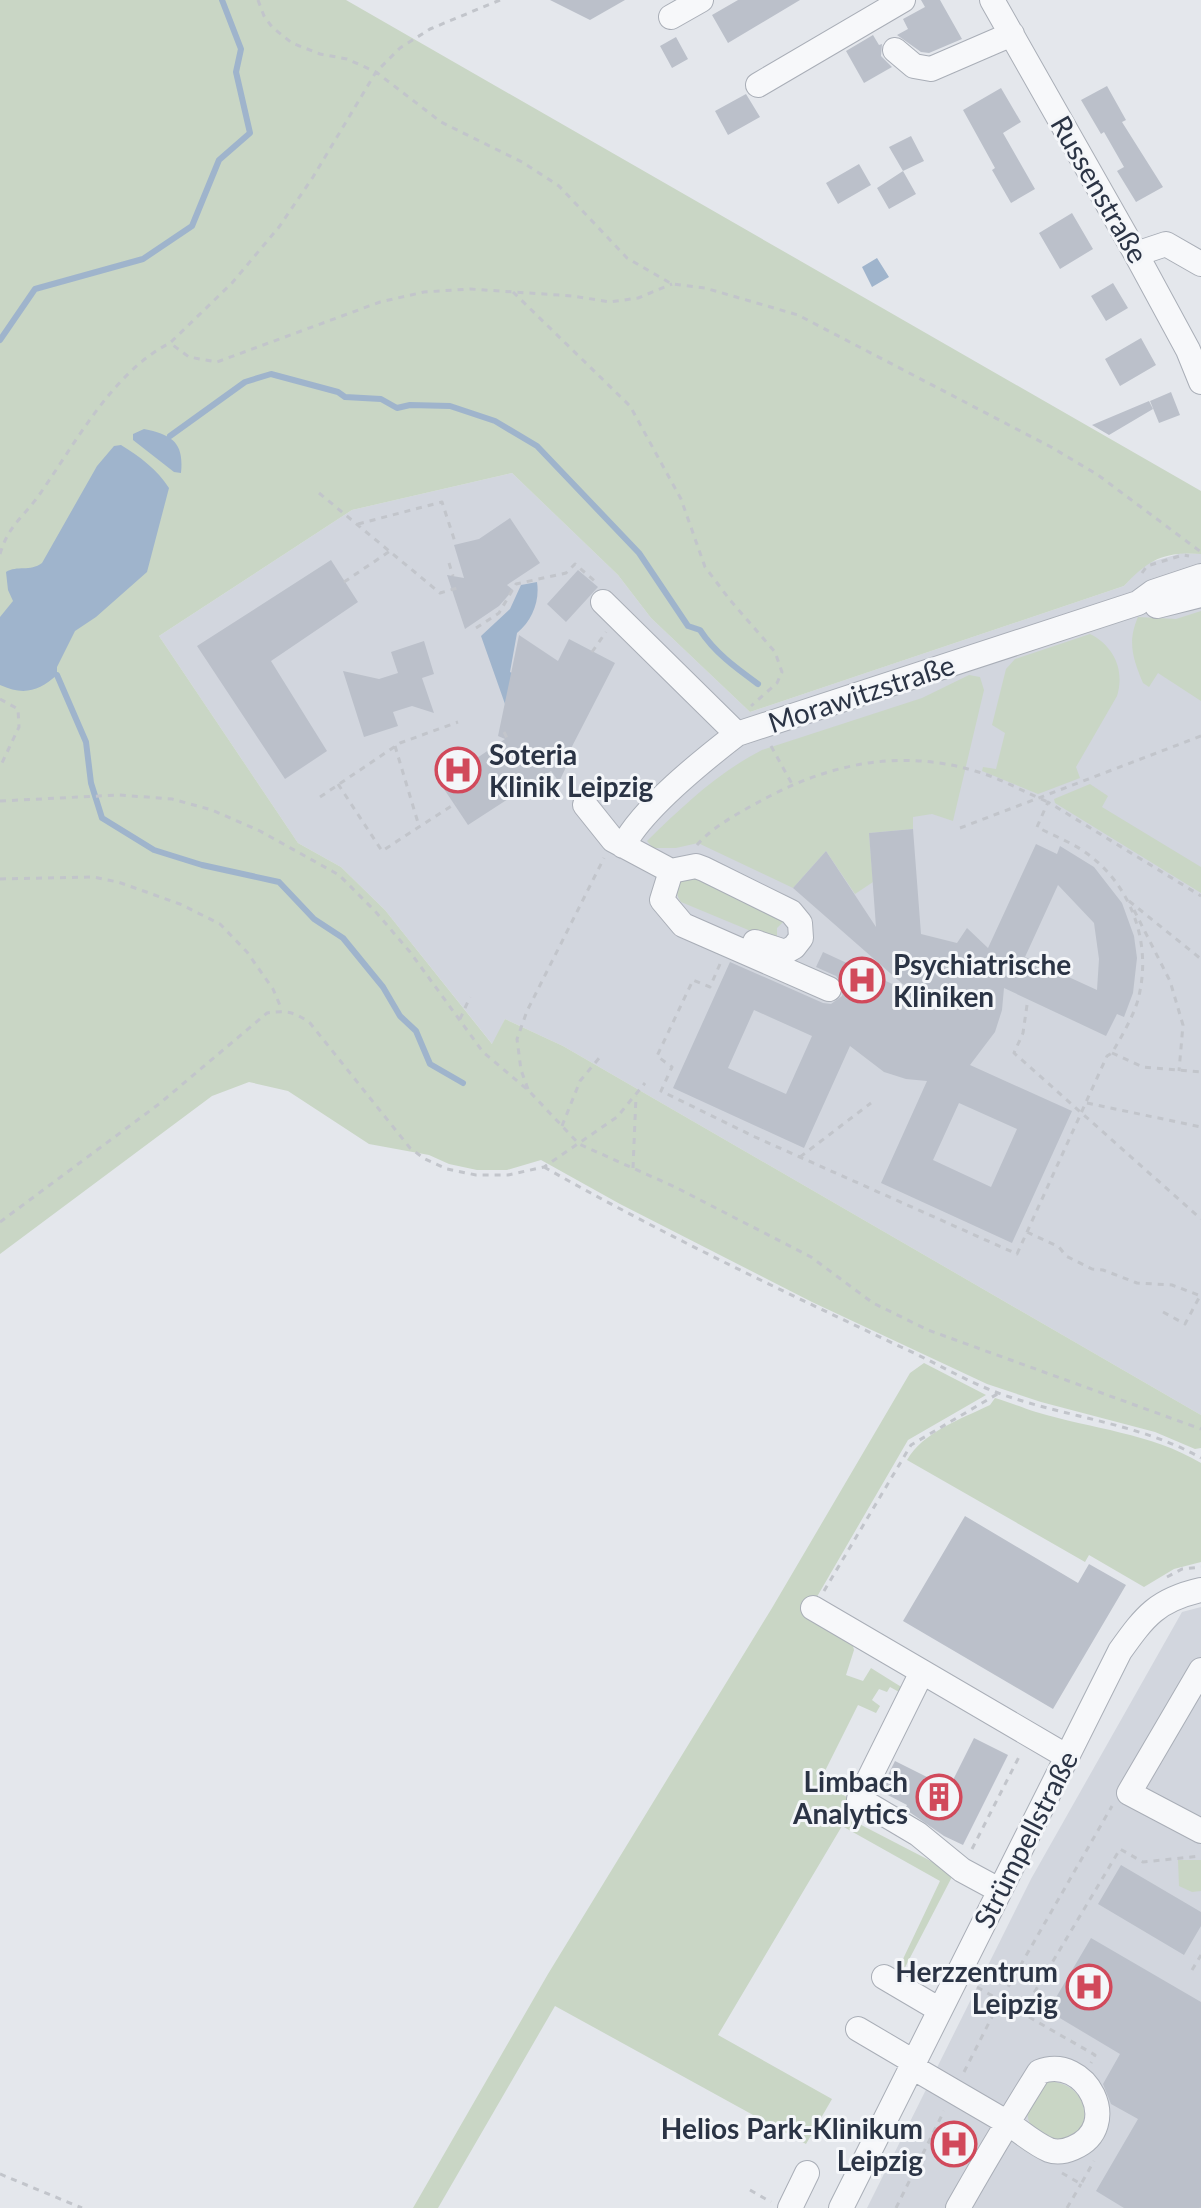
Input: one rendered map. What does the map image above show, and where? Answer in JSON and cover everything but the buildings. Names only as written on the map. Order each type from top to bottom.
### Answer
[{"type":"street","points":[[671,17],[701,0]]},
{"type":"street","points":[[758,85],[903,0]]},
{"type":"street","name":"Russenstraße","points":[[992,0],[1136,254],[1188,350],[1201,382]]},
{"type":"street","points":[[895,50],[914,66],[931,69],[1012,34]]},
{"type":"street","points":[[1136,254],[1166,244],[1201,264]]},
{"type":"street","name":"Morawitzstraße","points":[[618,843],[712,754],[748,726],[1138,603],[1153,592],[1201,576]]},
{"type":"street","name":"Morawitzstraße","points":[[1138,603],[1157,606],[1201,595]]},
{"type":"street","points":[[603,602],[748,726]]},
{"type":"street","points":[[585,805],[618,843],[671,871],[696,866],[791,912],[800,923],[801,938],[785,952],[773,950],[662,900]]},
{"type":"street","points":[[662,900],[671,871]]},
{"type":"street","points":[[662,900],[683,925],[829,989]]},
{"type":"street","name":"Strümpellstraße","points":[[841,2208],[1120,1651],[1145,1616],[1176,1595],[1201,1590]]},
{"type":"street","points":[[813,1608],[928,1683],[1066,1756]]},
{"type":"street","points":[[1201,1670],[1129,1793],[1201,1831]]},
{"type":"street","points":[[928,1683],[859,1799],[918,1834],[962,1870],[999,1890]]},
{"type":"street","points":[[884,1977],[940,2010]]},
{"type":"street","points":[[858,2029],[1007,2123],[1049,2150],[1078,2146],[1092,2133],[1098,2114],[1095,2095],[1075,2075],[1057,2069],[1039,2072],[1007,2123],[958,2208]]},
{"type":"street","points":[[790,2208],[807,2173]]},
{"type":"path","points":[[258,0],[264,16],[292,43],[320,54],[347,59],[376,72],[441,122],[522,162],[559,186],[627,258],[672,284],[705,288],[798,315],[1051,447],[1098,475],[1201,552]]},
{"type":"path","points":[[0,554],[6,535],[119,384],[154,351],[170,343],[232,283],[279,227],[376,72],[400,48],[430,29],[500,0]]},
{"type":"path","points":[[170,343],[189,357],[217,362],[380,302],[424,292],[470,289],[610,302],[638,298],[672,284]]},
{"type":"path","points":[[513,292],[630,406],[681,499],[705,567],[775,652],[782,672],[770,690],[751,704],[748,726],[792,784]]},
{"type":"path","points":[[319,493],[440,593],[457,588]]},
{"type":"path","points":[[358,524],[442,502],[456,545]]},
{"type":"path","points":[[344,582],[390,551]]},
{"type":"path","points":[[449,563],[453,576]]},
{"type":"path","points":[[476,628],[499,613],[516,584],[566,573],[575,564],[610,595],[603,602]]},
{"type":"path","points":[[592,652],[596,643]]},
{"type":"path","points":[[0,699],[18,709],[19,727],[0,767]]},
{"type":"path","points":[[320,797],[395,746],[458,722]]},
{"type":"path","points":[[504,732],[509,742]]},
{"type":"path","points":[[960,828],[1201,736]]},
{"type":"path","points":[[395,746],[419,826]]},
{"type":"path","points":[[696,866],[698,843],[741,811],[792,784],[860,762],[917,761],[974,771],[1048,802],[1201,896]]},
{"type":"path","points":[[338,784],[382,851],[456,803]]},
{"type":"path","points":[[0,801],[119,795],[172,799],[212,810],[260,831],[339,875],[375,911],[483,1052],[529,1091],[579,1144],[811,1257],[873,1303],[928,1330],[1201,1429]]},
{"type":"path","points":[[1048,802],[1037,827],[1074,845],[1094,859],[1129,901],[1201,959]]},
{"type":"path","points":[[529,1091],[521,1070],[517,1039],[527,1011],[618,843]]},
{"type":"path","points":[[0,879],[93,877],[118,882],[180,904],[220,924],[247,952],[273,989],[283,1011]]},
{"type":"path","points":[[729,946],[710,987],[693,980],[657,1056],[672,1067],[661,1091],[1017,1254],[1107,1056],[1112,1053],[1137,1004],[1142,975],[1141,942],[1129,901]]},
{"type":"path","points":[[1129,901],[1170,981],[1183,1025],[1179,1071]]},
{"type":"path","points":[[460,1019],[470,997]]},
{"type":"path","points":[[1027,1005],[1023,1033],[1014,1053],[1201,1219]]},
{"type":"path","points":[[0,1222],[159,1104],[267,1013],[296,1013],[310,1023],[410,1148],[447,1169],[476,1175],[508,1175],[544,1167],[617,1117],[645,1083]]},
{"type":"path","points":[[1112,1053],[1143,1067],[1201,1072]]},
{"type":"path","points":[[562,1126],[580,1081],[600,1057]]},
{"type":"path","points":[[633,1168],[636,1094]]},
{"type":"path","points":[[800,1157],[871,1103]]},
{"type":"path","points":[[1086,1103],[1201,1127]]},
{"type":"path","points":[[544,1167],[617,1208],[821,1311],[1000,1393],[1164,1440],[1201,1458]]},
{"type":"path","points":[[1027,1232],[1059,1247],[1066,1256],[1092,1269],[1137,1283],[1172,1285],[1201,1295],[1185,1324],[1163,1312]]},
{"type":"path","points":[[813,1608],[911,1445],[1000,1393]]},
{"type":"path","points":[[962,1870],[1022,1752]]},
{"type":"path","points":[[1000,2001],[1118,1796],[1129,1793]]},
{"type":"path","points":[[1022,2013],[1120,1849],[1143,1862],[1201,1856]]},
{"type":"path","points":[[1192,1970],[1201,1955]]},
{"type":"path","points":[[956,1975],[1095,2055],[1086,2071]]},
{"type":"path","points":[[0,2174],[82,2208]]},
{"type":"path","points":[[1067,2208],[1081,2184]]},
{"type":"path","points":[[750,2190],[780,2208]]},
{"type":"shaded area","name":"Psychiatrische Kliniken","points":[[512,473],[618,575],[651,618],[750,712],[1124,586],[1144,564],[1182,553],[1201,554],[1201,1415],[563,1046],[505,1019],[493,1045],[385,910],[341,867],[298,843],[159,636],[352,510]]},
{"type":"shaded area","name":"Herzzentrum Leipzig","points":[[1201,1607],[1201,2208],[867,2208],[1031,1879],[1182,1612]]},
{"type":"green space","points":[[0,0],[346,0],[1201,491],[1201,554],[1177,554],[1158,559],[1124,586],[750,712],[651,618],[618,575],[512,473],[352,510],[159,636],[298,843],[341,867],[385,910],[492,1044],[505,1019],[563,1046],[1201,1415],[1201,1448],[1195,1449],[1155,1432],[1041,1402],[987,1384],[812,1302],[541,1160],[507,1170],[477,1170],[449,1164],[429,1155],[369,1144],[288,1091],[249,1082],[212,1096],[0,1254]]},
{"type":"green space","points":[[1201,611],[1201,701],[1158,673],[1149,687],[1143,683],[1133,650],[1138,617],[1176,619]]},
{"type":"green space","points":[[1090,634],[1111,652],[1120,677],[1117,696],[1076,767],[1080,778],[1038,794],[982,771],[983,767],[996,769],[1005,733],[992,725],[1006,669],[1015,659]]},
{"type":"green space","points":[[969,675],[980,677],[984,690],[953,821],[932,814],[913,817],[913,829],[869,833],[873,882],[855,894],[826,851],[793,888],[698,843],[676,848],[653,848],[647,841],[715,780],[762,750],[922,698]]},
{"type":"green space","points":[[1090,784],[1108,796],[1102,807],[1201,867],[1201,893],[1055,803],[1054,799]]},
{"type":"green space","points":[[687,874],[787,918],[777,928],[777,942],[681,902],[678,887]]},
{"type":"green space","points":[[924,1363],[986,1395],[908,1440],[807,1614],[852,1642],[854,1650],[846,1675],[863,1681],[871,1668],[903,1688],[901,1693],[890,1687],[887,1692],[879,1689],[872,1700],[880,1706],[876,1713],[858,1705],[819,1783],[849,1798],[842,1815],[954,1873],[899,1979],[894,1978],[940,1881],[842,1826],[718,2035],[832,2099],[806,2144],[555,2006],[438,2208],[413,2208],[548,1974],[772,1608],[910,1373]]},
{"type":"green space","points":[[995,1398],[1057,1418],[1142,1438],[1201,1463],[1201,1562],[1174,1569],[1144,1587],[1089,1555],[1085,1562],[907,1460],[933,1434],[990,1405]]},
{"type":"green space","points":[[1178,1860],[1201,1860],[1201,1891],[1192,1892],[1179,1886]]},
{"type":"green space","points":[[1049,2081],[1073,2090],[1084,2108],[1084,2126],[1061,2143],[1036,2131],[1028,2118],[1029,2104],[1037,2090]]},
{"type":"water","points":[[877,258],[889,277],[872,287],[862,267]]},
{"type":"water","points":[[144,429],[162,434],[174,442],[181,454],[181,473],[174,472],[133,440],[133,434]]},
{"type":"water","points":[[121,445],[148,464],[169,488],[147,572],[96,617],[75,631],[57,667],[57,675],[31,690],[0,685],[0,617],[13,601],[6,572],[42,563],[97,466],[114,446]]},
{"type":"water","points":[[537,582],[534,610],[517,633],[510,672],[514,674],[505,704],[481,636],[510,609],[521,585]]},
{"type":"waterway","points":[[0,340],[35,289],[143,259],[192,226],[219,160],[250,133],[236,72],[241,49],[222,0]]},
{"type":"waterway","points":[[170,436],[245,382],[271,374],[338,392],[345,397],[381,399],[397,408],[410,405],[450,406],[495,421],[537,446],[639,553],[688,626],[700,630],[719,653],[758,684]]},
{"type":"waterway","points":[[57,675],[86,742],[91,783],[102,818],[154,850],[202,865],[279,882],[314,919],[343,938],[383,987],[400,1016],[416,1031],[430,1064],[463,1083]]},
{"type":"place","name":"Soteria Klinik Leipzig","points":[[458,770]]},
{"type":"place","name":"Psychiatrische Kliniken","points":[[862,980]]},
{"type":"place","name":"Limbach Analytics","points":[[939,1797]]},
{"type":"place","name":"Herzzentrum Leipzig","points":[[1089,1987]]},
{"type":"place","name":"Helios Park-Klinikum Leipzig","points":[[954,2144]]}]
